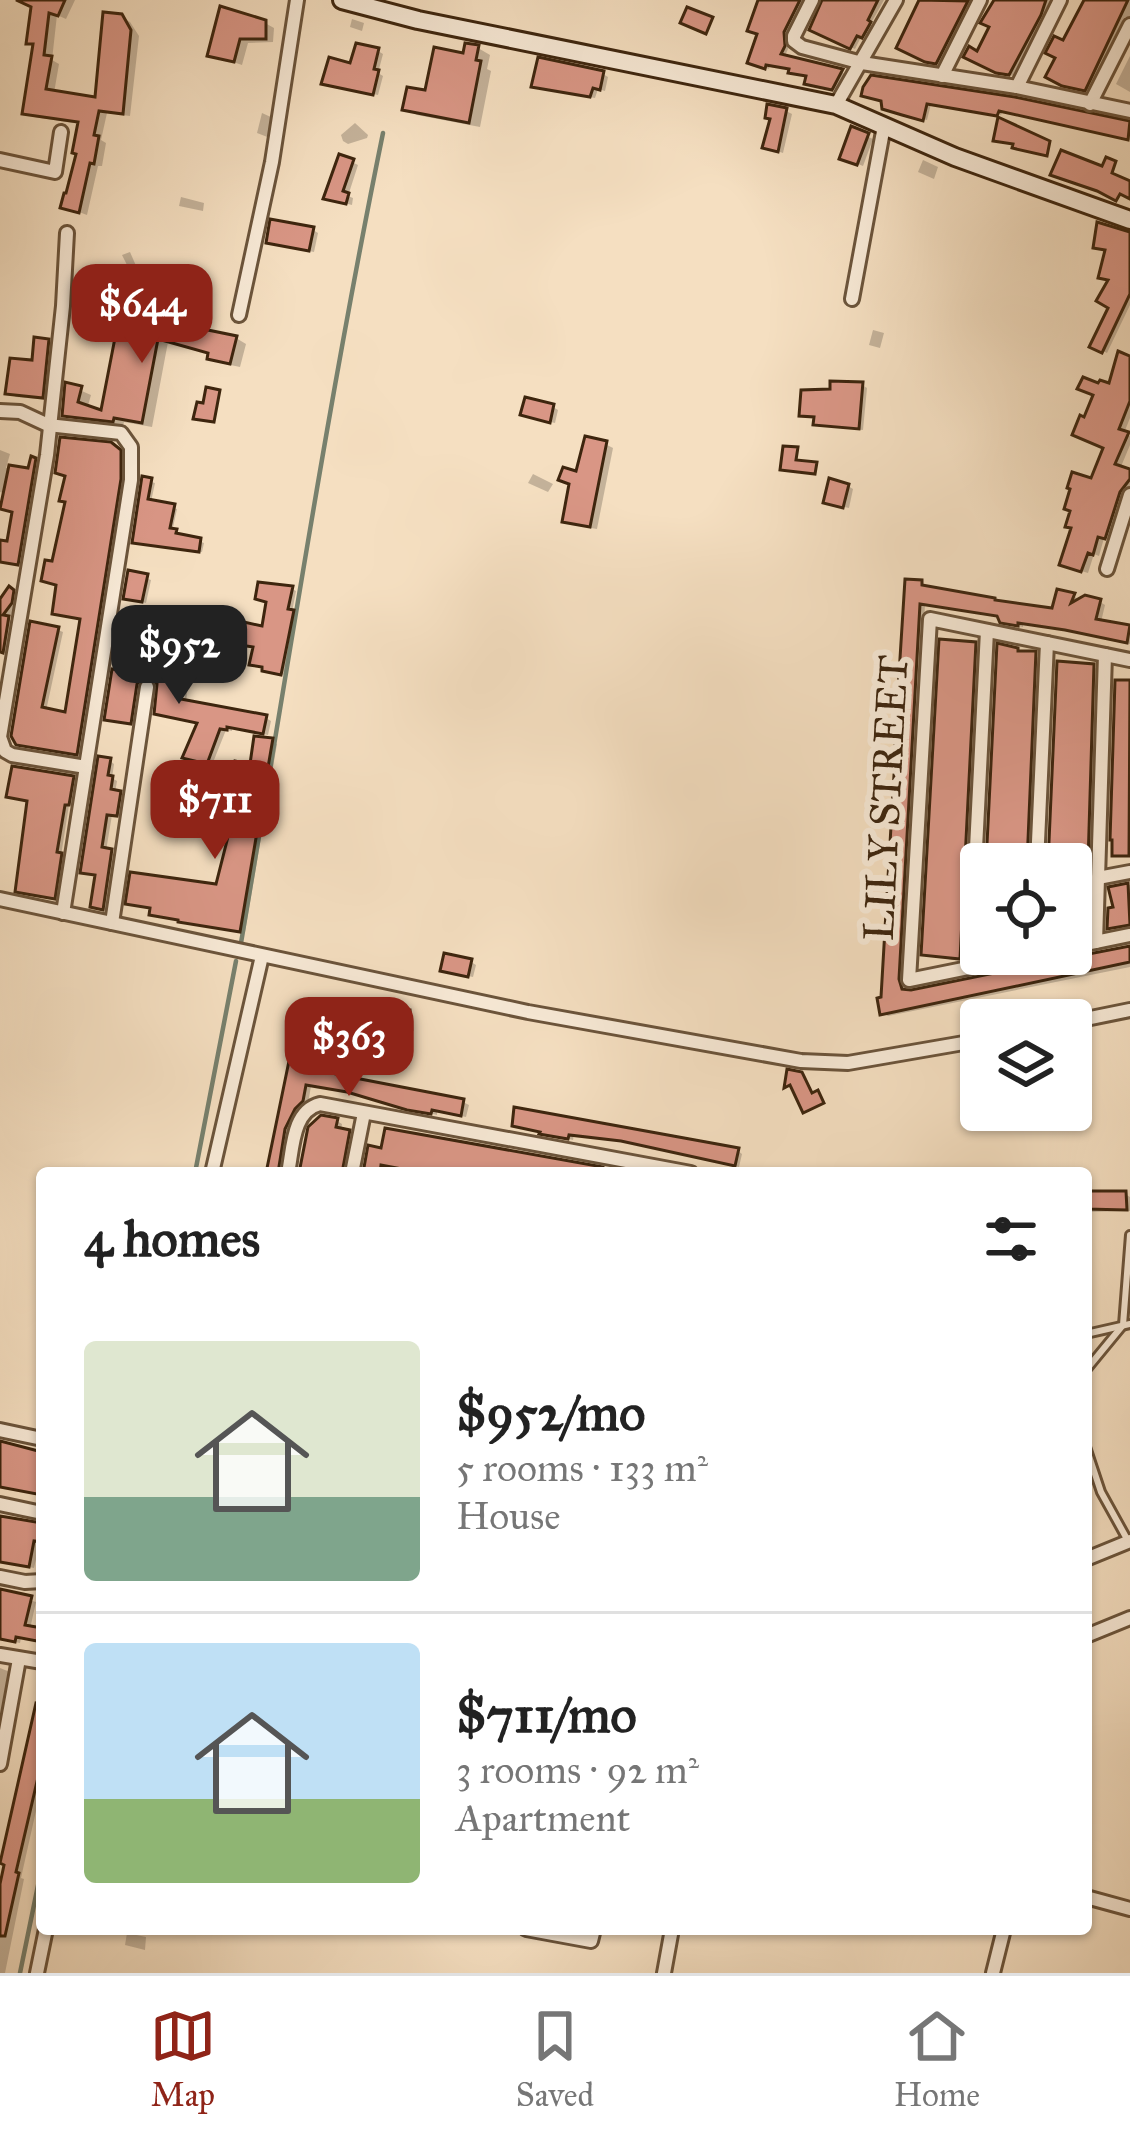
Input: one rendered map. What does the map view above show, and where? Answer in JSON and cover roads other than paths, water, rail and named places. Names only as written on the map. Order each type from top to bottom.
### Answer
[{"type":"street","points":[[239,315],[272,162],[297,0]]},
{"type":"street","points":[[343,0],[418,20],[836,105],[956,157],[1130,220]]},
{"type":"street","points":[[418,20],[421,0]]},
{"type":"street","points":[[812,0],[794,36],[796,43],[862,63],[1017,87],[1130,111]]},
{"type":"street","points":[[836,105],[896,0]]},
{"type":"street","points":[[942,76],[980,0]]},
{"type":"street","points":[[1017,87],[1060,0]]},
{"type":"street","points":[[1090,104],[1130,25]]},
{"type":"street","points":[[852,299],[884,126]]},
{"type":"street","points":[[0,160],[55,172],[61,132]]},
{"type":"street","points":[[67,233],[45,467],[0,737],[5,751],[12,755],[86,767]]},
{"type":"street","points":[[0,411],[20,412],[48,425],[121,433],[132,450],[63,913]]},
{"type":"street","points":[[1107,569],[1124,534],[1130,495]]},
{"type":"street","name":"LILY STREET","points":[[960,969],[909,980],[930,620],[987,631]]},
{"type":"street","points":[[976,843],[987,631],[1130,661]]},
{"type":"street","points":[[1038,843],[1047,644]]},
{"type":"street","points":[[1096,942],[1105,655]]},
{"type":"street","points":[[112,923],[147,687]]},
{"type":"street","points":[[1098,878],[1130,872]]},
{"type":"street","points":[[0,899],[528,1012],[801,1061],[848,1063],[960,1044]]},
{"type":"street","points":[[1092,943],[1130,935]]},
{"type":"street","points":[[213,1167],[262,956]]},
{"type":"street","points":[[1092,1018],[1130,1010]]},
{"type":"street","points":[[289,1167],[299,1121],[306,1109],[320,1104],[658,1167]]},
{"type":"street","points":[[353,1167],[364,1113]]},
{"type":"street","points":[[0,1430],[36,1438]]},
{"type":"street","points":[[0,1504],[36,1512]]},
{"type":"street","points":[[1092,1557],[1129,1542]]},
{"type":"street","points":[[0,1577],[36,1581]]},
{"type":"street","points":[[1092,1634],[1130,1618]]},
{"type":"street","points":[[0,1654],[36,1661]]},
{"type":"street","points":[[0,1764],[20,1659]]},
{"type":"street","points":[[1092,1899],[1130,1909]]},
{"type":"street","points":[[37,1973],[45,1935]]},
{"type":"street","points":[[558,1935],[591,1941],[592,1935]]},
{"type":"street","points":[[664,1973],[671,1935]]},
{"type":"street","points":[[993,1973],[1002,1935]]},
{"type":"lane","points":[[1092,1363],[1126,1324],[1130,1235]]},
{"type":"lane","points":[[1092,1332],[1126,1324]]},
{"type":"lane","points":[[1092,1465],[1129,1542]]},
{"type":"waterway","points":[[241,943],[326,436],[383,133]]},
{"type":"waterway","points":[[196,1167],[236,961]]},
{"type":"waterway","points":[[20,1973],[36,1895]]}]
